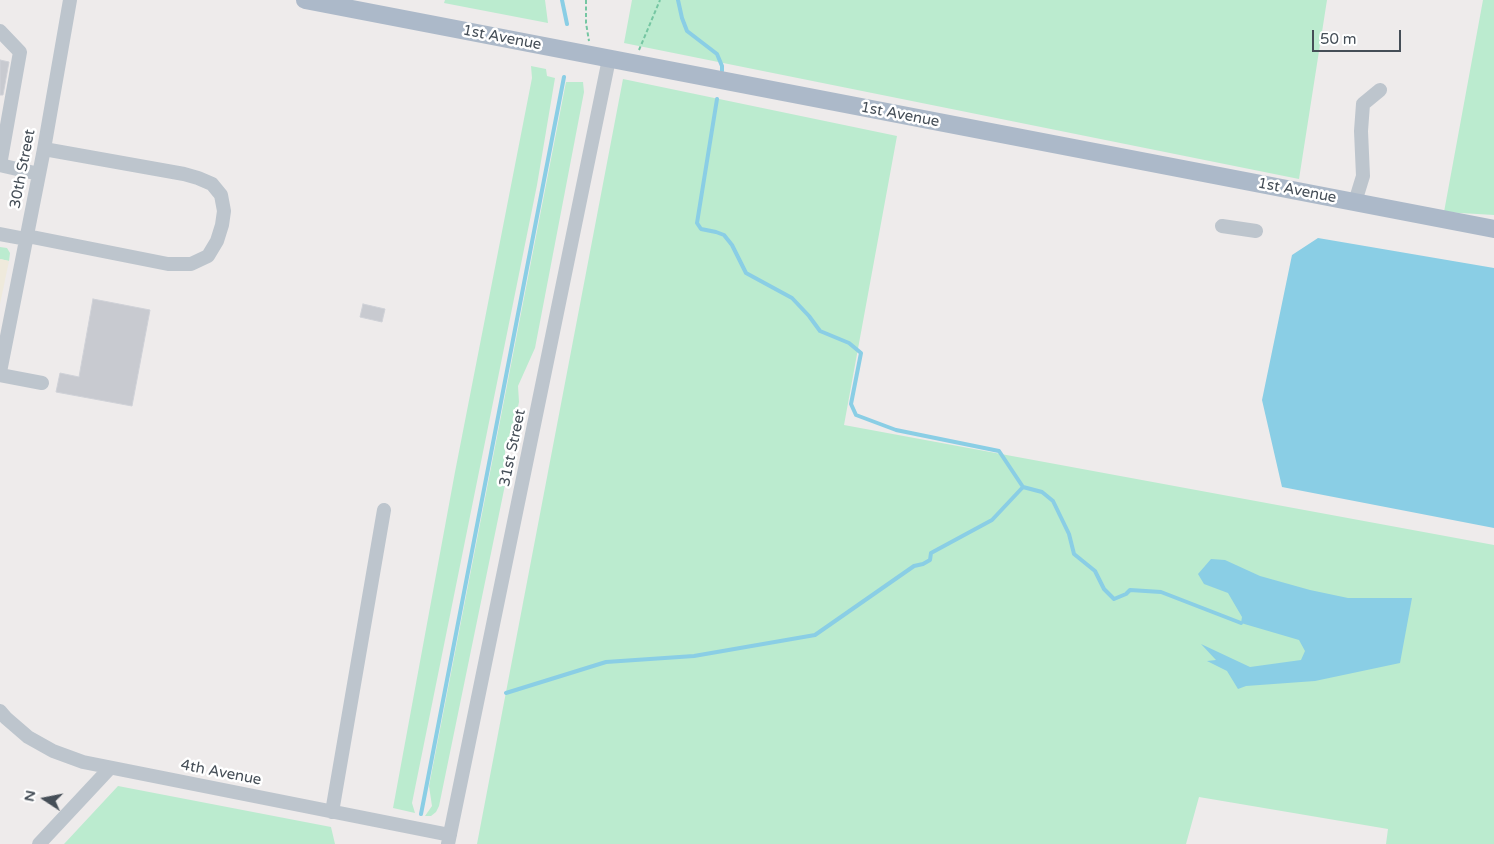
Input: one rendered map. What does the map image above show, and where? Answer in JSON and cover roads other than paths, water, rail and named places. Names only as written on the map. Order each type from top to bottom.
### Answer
[{"type":"main road","name":"1st Avenue","points":[[305,0],[364,6],[609,59],[1494,229]]},
{"type":"street","name":"30th Street","points":[[0,374],[44,149],[70,0]]},
{"type":"street","points":[[0,30],[20,52],[0,165],[39,174]]},
{"type":"street","name":"31st Street","points":[[449,840],[609,59]]},
{"type":"street","points":[[1354,202],[1363,176],[1361,131],[1363,104],[1380,90]]},
{"type":"street","points":[[0,234],[168,264],[191,264],[208,256],[217,241],[224,211],[221,195],[212,184],[184,174],[44,149]]},
{"type":"street","points":[[1222,226],[1256,231]]},
{"type":"street","points":[[0,374],[42,383]]},
{"type":"street","points":[[332,812],[384,510]]},
{"type":"street","name":"4th Avenue","points":[[0,711],[28,737],[53,751],[83,762],[332,812],[449,840]]},
{"type":"street","points":[[39,844],[110,768]]},
{"type":"water","points":[[1318,238],[1494,268],[1494,528],[1282,487],[1262,400],[1292,255]]},
{"type":"water","points":[[1211,559],[1225,560],[1260,576],[1348,598],[1412,598],[1400,663],[1315,681],[1246,686],[1238,689],[1227,671],[1207,661],[1216,660],[1201,644],[1250,667],[1301,660],[1305,651],[1299,640],[1241,623],[1242,617],[1228,593],[1204,584],[1198,574]]},
{"type":"waterway","points":[[562,0],[567,24]]},
{"type":"waterway","points":[[678,0],[687,31],[717,54],[722,71]]},
{"type":"waterway","points":[[421,814],[564,77]]},
{"type":"waterway","points":[[506,693],[606,662],[694,656],[815,635],[914,566],[930,560],[931,553],[992,520],[1023,487],[999,451],[896,430],[856,415],[851,404],[861,353],[849,343],[820,331],[792,298],[746,273],[732,245],[724,235],[701,229],[697,223],[717,99]]},
{"type":"waterway","points":[[1023,487],[1042,492],[1053,501],[1069,534],[1074,554],[1095,571],[1104,589],[1114,599],[1126,594],[1130,590],[1161,592],[1241,623]]}]
